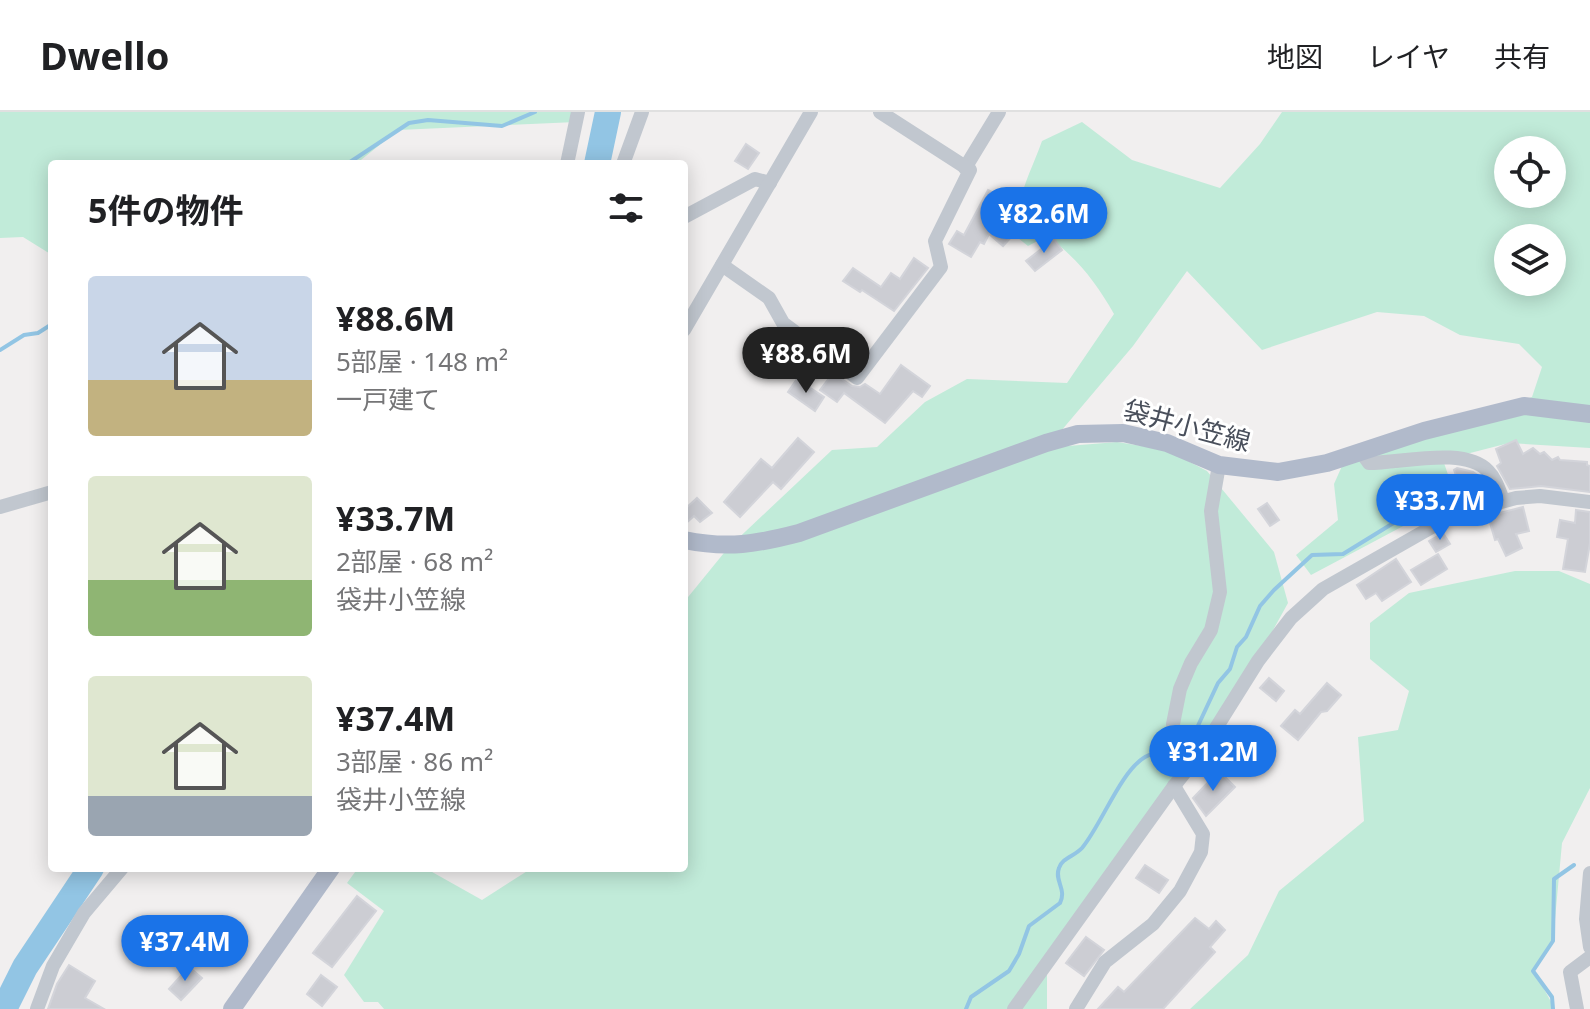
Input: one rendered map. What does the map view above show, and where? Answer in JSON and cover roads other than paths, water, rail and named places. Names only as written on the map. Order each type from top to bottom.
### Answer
[{"type":"main road","name":"袋井小笠線","points":[[688,541],[735,546],[786,537],[1078,434],[1102,431],[1141,436],[1167,443],[1219,465],[1278,472],[1362,453],[1424,431],[1524,406],[1590,414]]},
{"type":"main road","points":[[232,1009],[327,872]]},
{"type":"street","points":[[568,160],[578,112]]},
{"type":"street","points":[[624,160],[642,112]]},
{"type":"street","points":[[688,323],[811,112]]},
{"type":"street","points":[[722,265],[769,298],[783,323],[857,378],[941,267],[935,241],[970,170],[880,112]]},
{"type":"street","points":[[965,168],[999,112]]},
{"type":"street","points":[[688,215],[755,179],[770,183]]},
{"type":"street","points":[[1362,453],[1369,463],[1451,457],[1472,460],[1489,471],[1503,500]]},
{"type":"street","points":[[1192,764],[1174,732],[1173,724],[1180,689],[1211,630],[1220,592],[1211,511],[1219,465]]},
{"type":"street","points":[[0,507],[48,493]]},
{"type":"street","points":[[1014,1009],[1192,764],[1258,661],[1291,618],[1323,589],[1453,515],[1503,500],[1540,496],[1590,502]]},
{"type":"street","points":[[1076,1009],[1105,962],[1153,924],[1180,891],[1201,852],[1203,834],[1174,786]]},
{"type":"street","points":[[37,1009],[53,966],[84,913],[119,872]]},
{"type":"street","points":[[1590,873],[1586,919],[1590,947]]},
{"type":"street","points":[[1577,1009],[1570,972],[1590,957]]},
{"type":"waterway","points":[[353,160],[409,123],[428,120],[502,126],[535,112]]},
{"type":"waterway","points":[[598,160],[608,112]]},
{"type":"waterway","points":[[0,350],[24,335],[38,333],[48,327]]},
{"type":"waterway","points":[[1188,747],[1218,683],[1230,669],[1237,647],[1246,637],[1260,606],[1274,590],[1312,555],[1343,554],[1413,511],[1421,501],[1456,498]]},
{"type":"waterway","points":[[966,1009],[971,997],[1009,971],[1029,926],[1060,903],[1062,893],[1058,873],[1061,865],[1082,848],[1127,774],[1149,755],[1181,752]]},
{"type":"waterway","points":[[1553,1009],[1552,997],[1533,971],[1553,941],[1554,879],[1574,865]]},
{"type":"waterway","points":[[4,1009],[25,967],[88,872]]}]
